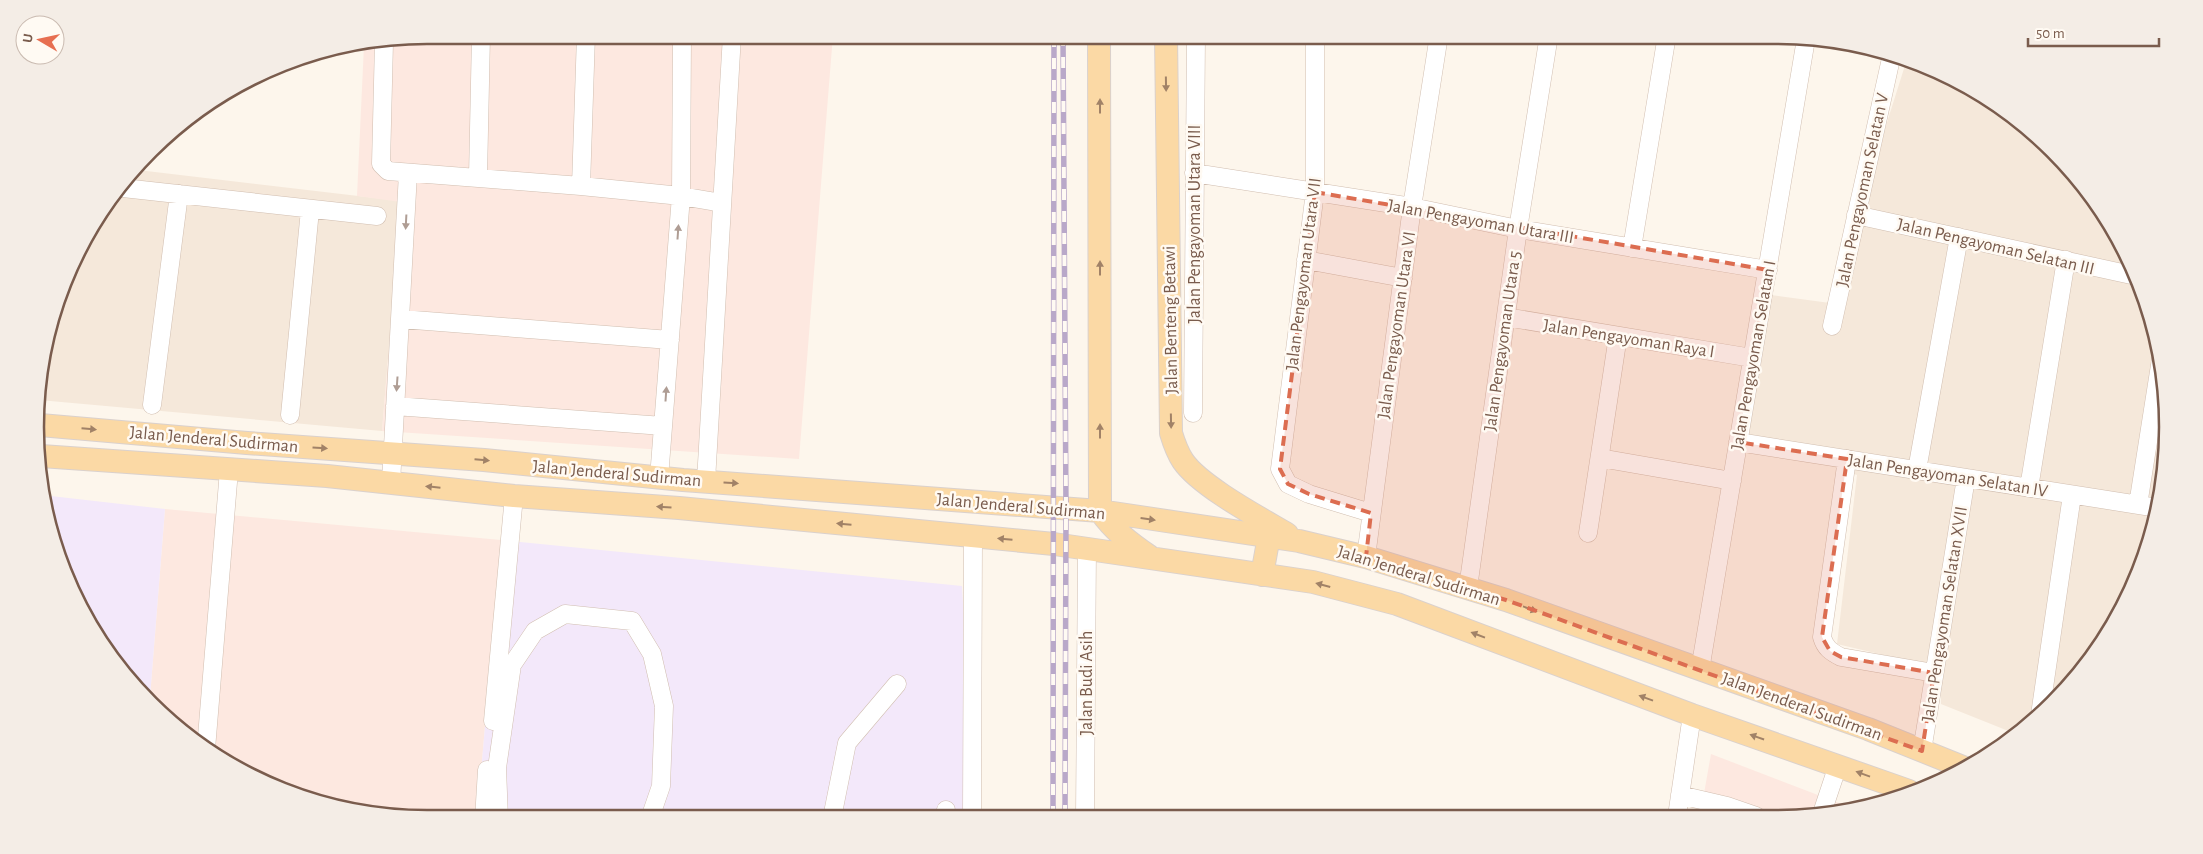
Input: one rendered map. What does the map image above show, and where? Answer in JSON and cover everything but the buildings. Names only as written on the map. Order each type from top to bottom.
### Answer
[{"type":"main road","points":[[1100,44],[1100,511],[1109,525],[1127,541],[1152,558]]},
{"type":"main road","name":"Jalan Benteng Betawi","points":[[1166,44],[1171,433],[1180,456],[1198,477],[1258,517],[1299,540]]},
{"type":"main road","name":"Jalan Jenderal Sudirman","points":[[44,425],[659,478],[1100,511],[1299,540],[1366,557],[1468,588],[1868,730],[1957,765]]},
{"type":"main road","name":"Jalan Jenderal Sudirman","points":[[45,456],[327,476],[514,496],[679,508],[973,536],[1087,548],[1313,582],[1397,604],[1692,715],[1903,789]]},
{"type":"main road","points":[[1262,575],[1268,536]]},
{"type":"street","points":[[478,177],[481,44]]},
{"type":"street","points":[[581,186],[586,44]]},
{"type":"street","points":[[659,478],[681,196],[682,44]]},
{"type":"street","points":[[706,481],[731,44]]},
{"type":"street","name":"Jalan Pengayoman Utara VIII","points":[[1193,413],[1196,44]]},
{"type":"street","name":"Jalan Pengayoman Utara VII","points":[[1315,44],[1315,192],[1280,469],[1288,484],[1309,494],[1371,513]]},
{"type":"street","name":"Jalan Pengayoman Utara VI","points":[[1366,557],[1412,207],[1438,44]]},
{"type":"street","name":"Jalan Pengayoman Utara 5","points":[[1468,588],[1518,229],[1547,44]]},
{"type":"street","points":[[1632,248],[1666,44]]},
{"type":"street","name":"Jalan Pengayoman Selatan I","points":[[1700,670],[1805,45]]},
{"type":"street","points":[[384,46],[381,164],[388,171],[581,186],[681,196],[722,203]]},
{"type":"street","name":"Jalan Pengayoman Selatan V","points":[[1832,326],[1890,61]]},
{"type":"street","points":[[391,483],[408,173]]},
{"type":"street","name":"Jalan Pengayoman Utara III","points":[[1194,173],[1412,207],[1518,229],[1768,270]]},
{"type":"street","points":[[127,188],[377,216]]},
{"type":"street","points":[[152,405],[179,194]]},
{"type":"street","points":[[290,415],[310,210]]},
{"type":"street","name":"Jalan Pengayoman Selatan III","points":[[1856,215],[2127,274]]},
{"type":"street","points":[[1917,470],[1959,237]]},
{"type":"street","points":[[1306,260],[1403,278]]},
{"type":"street","points":[[2029,488],[2066,260]]},
{"type":"street","name":"Jalan Pengayoman Raya I","points":[[1506,317],[1752,358]]},
{"type":"street","points":[[401,320],[670,340]]},
{"type":"street","points":[[1588,533],[1618,336]]},
{"type":"street","points":[[2138,505],[2157,386]]},
{"type":"street","points":[[395,406],[664,426]]},
{"type":"street","name":"Jalan Pengayoman Selatan IV","points":[[1738,442],[2151,507]]},
{"type":"street","points":[[1600,458],[1732,481]]},
{"type":"street","points":[[1847,459],[1822,636],[1824,645],[1841,657],[1934,673]]},
{"type":"street","points":[[207,741],[229,470]]},
{"type":"street","name":"Jalan Pengayoman Selatan XVII","points":[[1922,751],[1966,478]]},
{"type":"street","points":[[2042,703],[2072,495]]},
{"type":"street","points":[[485,810],[514,496]]},
{"type":"street","points":[[972,810],[973,536]]},
{"type":"street","name":"Jalan Budi Asih","points":[[1086,810],[1087,548]]},
{"type":"street","points":[[499,810],[497,768],[512,664],[535,631],[565,614],[632,621],[652,654],[664,706],[661,786],[653,810]]},
{"type":"street","points":[[834,810],[847,743],[897,684]]},
{"type":"street","points":[[1678,810],[1692,715]]},
{"type":"street","points":[[1824,807],[1838,765]]},
{"type":"street","points":[[1680,795],[1719,810]]},
{"type":"highlighted area","points":[[1315,192],[1768,270],[1738,442],[1847,459],[1822,637],[1830,651],[1841,657],[1934,673],[1922,751],[1506,600],[1366,557],[1371,513],[1309,494],[1288,484],[1280,469]]},
{"type":"shaded area","points":[[427,44],[832,44],[799,459],[382,431],[401,202],[357,196],[364,49]]},
{"type":"shaded area","points":[[1905,66],[1946,83],[1989,108],[2029,139],[2047,156],[2064,174],[2095,214],[2120,257],[2130,280],[2139,304],[2152,352],[2158,402],[2159,427],[2156,477],[2146,526],[2139,550],[2120,597],[2095,640],[2064,680],[2047,698],[2009,731],[1941,704],[1941,607],[1926,665],[1837,644],[1857,475],[1748,437],[1771,295],[1830,303]]},
{"type":"shaded area","points":[[142,171],[401,201],[382,431],[45,401],[51,352],[64,304],[73,280],[83,257],[108,214]]},
{"type":"shaded area","points":[[50,496],[165,509],[150,692],[108,640],[83,597],[64,550]]},
{"type":"shaded area","points":[[165,509],[501,540],[478,810],[427,810],[377,807],[352,803],[304,790],[257,771],[214,746],[174,715],[150,692]]},
{"type":"shaded area","points":[[501,540],[962,586],[969,707],[967,810],[478,810]]},
{"type":"shaded area","points":[[1711,754],[1842,804],[1776,810],[1701,810]]},
{"type":"railway","points":[[1053,810],[1054,44]]},
{"type":"railway","points":[[1063,44],[1066,509],[1065,810]]}]
